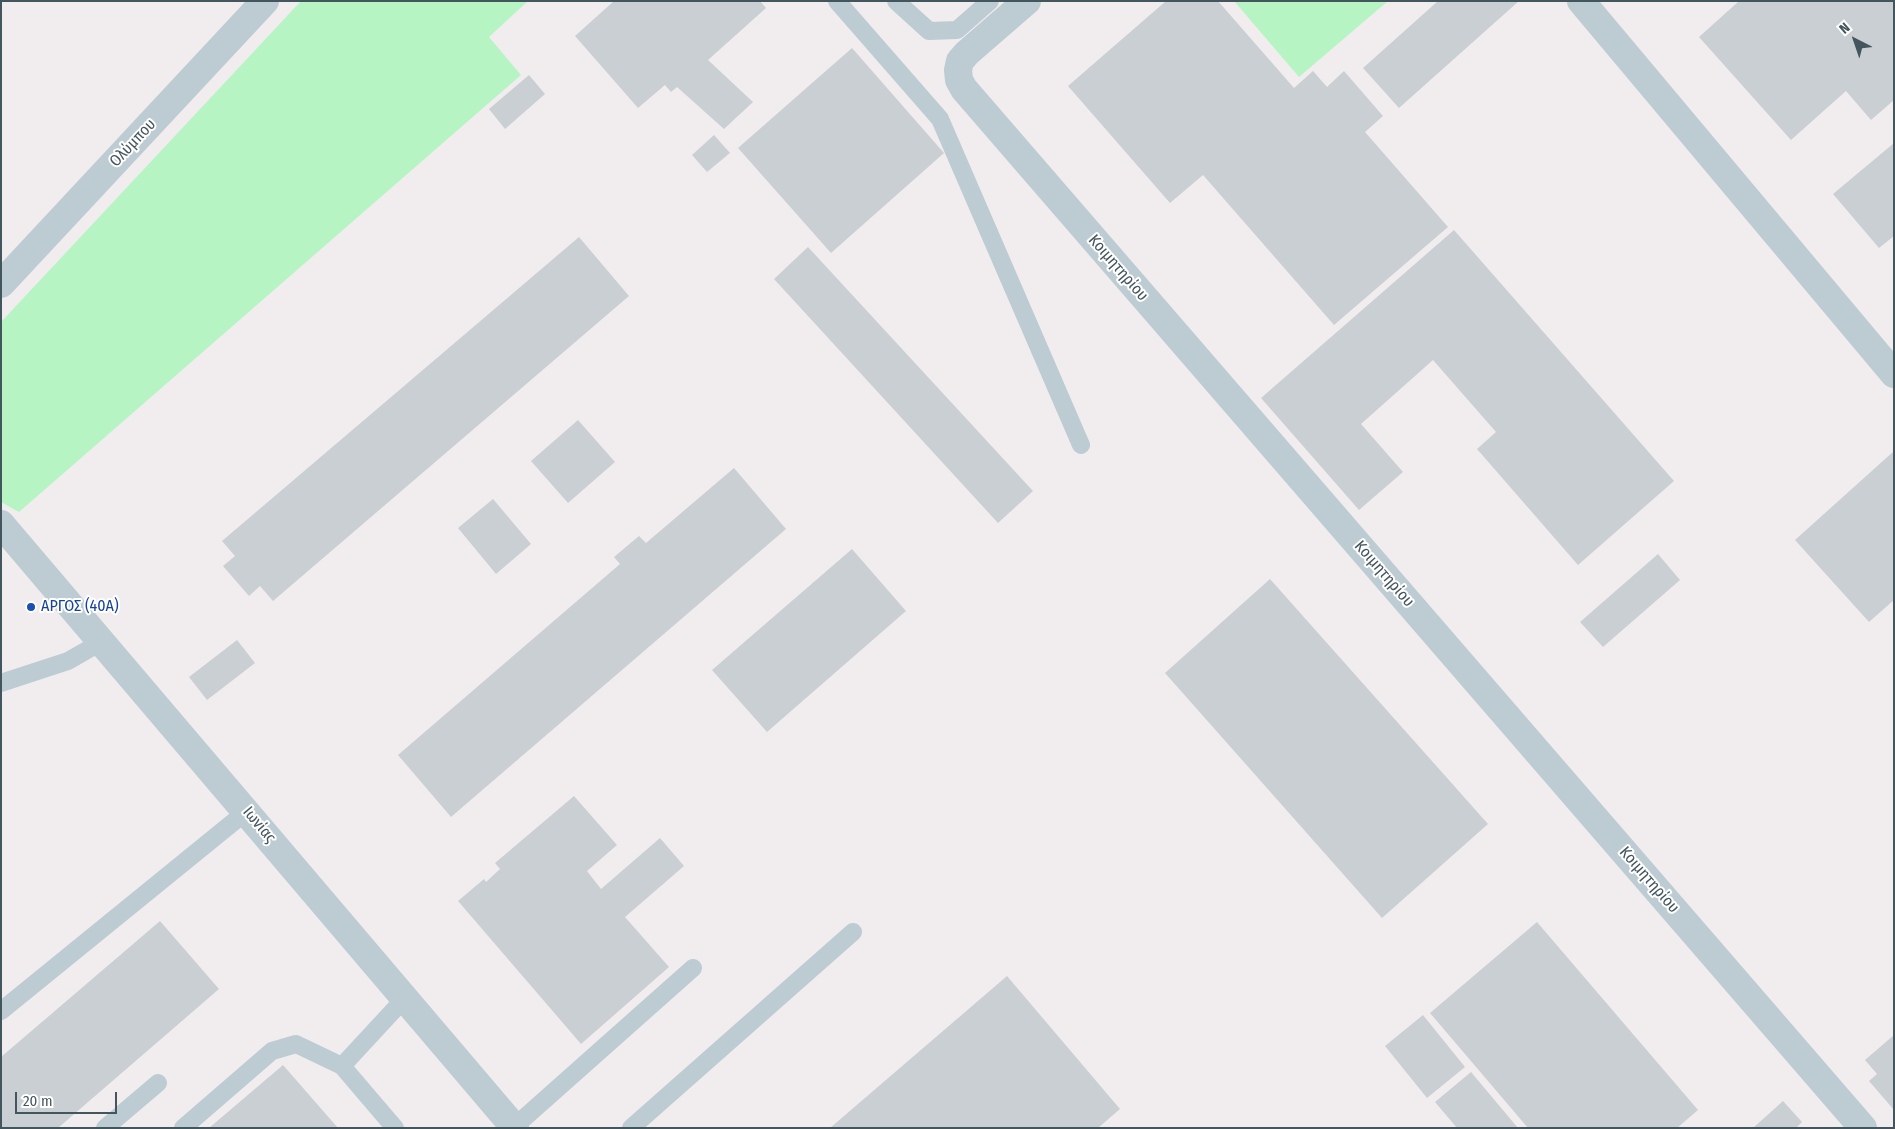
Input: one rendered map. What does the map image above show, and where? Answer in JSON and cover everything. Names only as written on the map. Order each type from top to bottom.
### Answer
[{"type":"street","name":"Ολύμπου","points":[[1,284],[265,1]]},
{"type":"street","name":"Κοιμητηρίου","points":[[1027,1],[998,11],[960,60],[958,75],[964,89],[1863,1128]]},
{"type":"street","points":[[1581,1],[1894,374]]},
{"type":"street","name":"Ιωνίας","points":[[1,524],[103,641],[514,1127]]},
{"type":"lane","points":[[837,1],[940,119],[1081,445]]},
{"type":"lane","points":[[896,1],[929,32],[957,30],[998,11]]},
{"type":"lane","points":[[1,683],[68,661],[103,641]]},
{"type":"lane","points":[[1,1011],[247,811]]},
{"type":"lane","points":[[631,1128],[853,932]]},
{"type":"lane","points":[[514,1127],[693,968]]},
{"type":"lane","points":[[342,1066],[405,998]]},
{"type":"lane","points":[[183,1128],[272,1051],[296,1044],[342,1066],[395,1128]]},
{"type":"lane","points":[[105,1128],[158,1083]]},
{"type":"green space","points":[[301,1],[528,1],[489,37],[521,75],[19,512],[1,502],[1,322]]},
{"type":"green space","points":[[1234,1],[1388,1],[1299,77]]},
{"type":"building","points":[[614,1],[760,1],[766,8],[708,60],[753,102],[724,129],[677,87],[671,92],[665,85],[638,108],[575,36]]},
{"type":"building","points":[[1166,1],[1218,1],[1294,88],[1313,71],[1327,87],[1344,71],[1383,116],[1365,132],[1448,227],[1334,325],[1203,175],[1170,203],[1068,86]]},
{"type":"building","points":[[1438,1],[1519,1],[1399,108],[1363,68]]},
{"type":"building","points":[[1739,1],[1894,1],[1894,100],[1871,120],[1846,91],[1791,140],[1699,37]]},
{"type":"building","points":[[852,48],[944,153],[831,253],[738,148]]},
{"type":"building","points":[[529,75],[545,94],[505,129],[489,109]]},
{"type":"building","points":[[714,135],[730,153],[707,172],[692,155]]},
{"type":"building","points":[[1894,143],[1894,236],[1879,248],[1833,194]]},
{"type":"building","points":[[1454,230],[1674,481],[1578,565],[1477,449],[1496,432],[1433,360],[1361,424],[1403,472],[1359,510],[1261,398]]},
{"type":"building","points":[[579,237],[629,296],[273,601],[260,586],[249,596],[223,566],[235,556],[222,541]]},
{"type":"building","points":[[808,247],[1033,491],[998,523],[774,279]]},
{"type":"building","points":[[578,420],[615,462],[568,503],[531,461]]},
{"type":"building","points":[[1894,451],[1894,600],[1869,622],[1795,540]]},
{"type":"building","points":[[734,468],[786,529],[451,817],[398,755],[620,564],[614,557],[639,536],[646,543]]},
{"type":"building","points":[[493,499],[531,544],[496,574],[458,528]]},
{"type":"building","points":[[852,549],[906,611],[767,732],[712,670]]},
{"type":"building","points":[[1658,554],[1680,580],[1603,647],[1580,622]]},
{"type":"building","points":[[1270,579],[1488,824],[1382,918],[1165,673]]},
{"type":"building","points":[[237,640],[255,663],[207,700],[189,677]]},
{"type":"building","points":[[574,796],[617,845],[587,871],[601,889],[660,838],[684,866],[625,917],[669,967],[581,1044],[458,901],[484,879],[486,882],[500,869],[495,863]]},
{"type":"building","points":[[160,921],[219,989],[58,1128],[1,1128],[1,1057]]},
{"type":"building","points":[[1537,922],[1698,1110],[1677,1128],[1528,1128],[1430,1013]]},
{"type":"building","points":[[1007,976],[1120,1109],[1098,1128],[830,1128]]},
{"type":"building","points":[[1423,1015],[1465,1067],[1427,1098],[1385,1046]]},
{"type":"building","points":[[1894,1035],[1894,1110],[1869,1081],[1877,1074],[1865,1060]]},
{"type":"building","points":[[283,1065],[338,1128],[209,1128]]},
{"type":"building","points":[[1471,1072],[1518,1128],[1457,1128],[1435,1102]]},
{"type":"building","points":[[1783,1101],[1802,1122],[1796,1128],[1753,1128]]},
{"type":"place","name":"ΑΡΓΟΣ (40Α)","points":[[31,607]]}]
